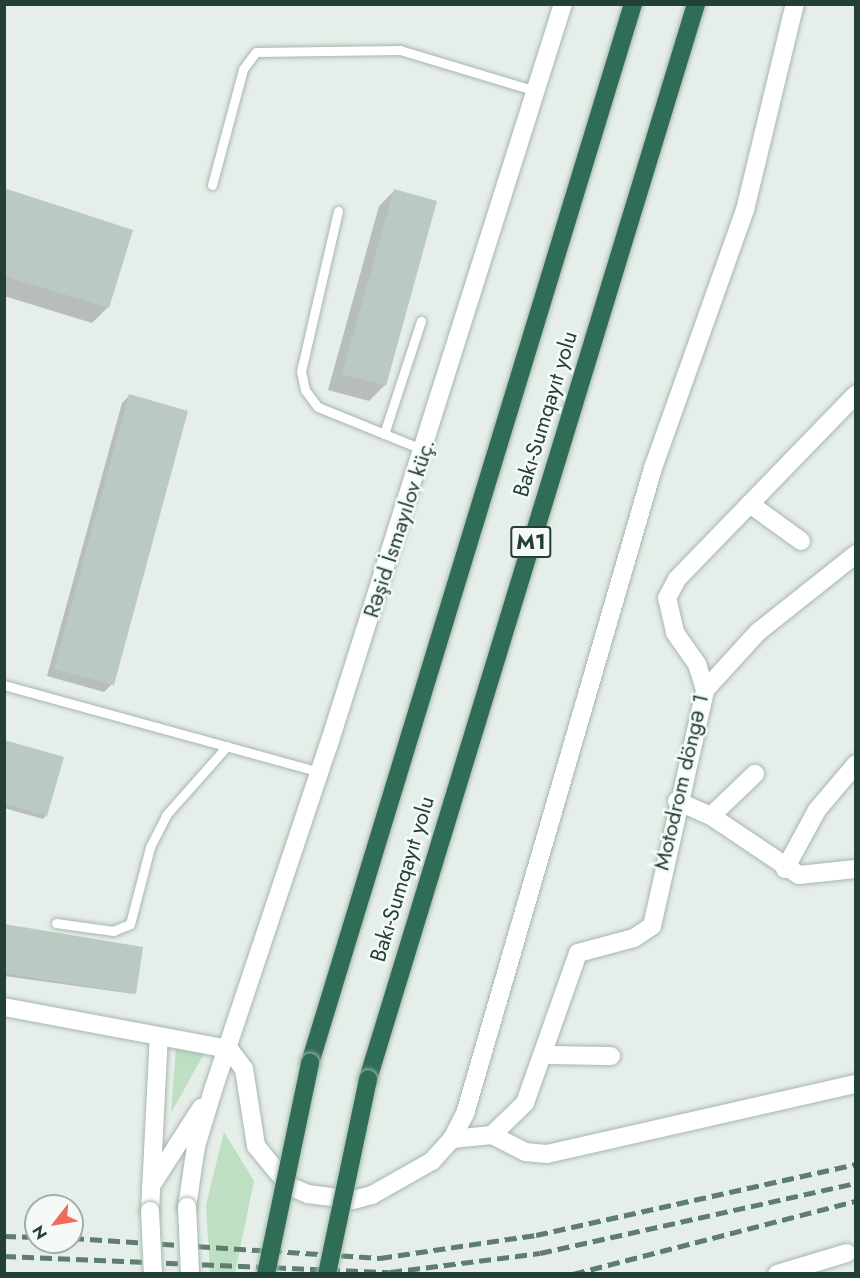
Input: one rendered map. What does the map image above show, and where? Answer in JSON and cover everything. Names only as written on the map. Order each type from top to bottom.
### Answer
[{"type":"highway","name":"Bakı-Sumqayıt yolu","points":[[266,1274],[310,1063],[633,4]]},
{"type":"highway","name":"Bakı-Sumqayıt yolu","points":[[327,1274],[368,1080],[696,4]]},
{"type":"street","name":"Rəşid İsmayılov küç.","points":[[214,1087],[229,1049],[424,450],[563,4]]},
{"type":"street","points":[[4,1007],[229,1049],[244,1069],[256,1146],[289,1186],[308,1194],[353,1200],[372,1195],[432,1161],[452,1139],[465,1114],[653,468],[744,210],[795,4]]},
{"type":"street","name":"Motodrom döngə 1","points":[[492,1135],[525,1103],[544,1055],[578,953],[634,938],[652,926],[677,801],[705,690],[696,664],[675,632],[668,597],[677,579],[855,394]]},
{"type":"street","points":[[750,504],[801,541]]},
{"type":"street","points":[[705,690],[758,632],[855,554]]},
{"type":"street","points":[[785,869],[817,810],[855,764]]},
{"type":"street","points":[[711,816],[755,774]]},
{"type":"street","points":[[677,801],[711,816],[785,869],[815,875],[855,869]]},
{"type":"street","points":[[153,1274],[150,1187],[159,1036]]},
{"type":"street","points":[[544,1055],[611,1056]]},
{"type":"street","points":[[452,1139],[492,1135],[525,1152],[547,1154],[855,1084]]},
{"type":"street","points":[[150,1187],[214,1087]]},
{"type":"street","points":[[190,1274],[187,1207],[196,1146],[214,1087]]},
{"type":"street","points":[[777,1274],[847,1253]]},
{"type":"lane","points":[[212,185],[243,69],[256,52],[400,50],[536,91]]},
{"type":"lane","points":[[338,212],[301,371],[318,407],[424,450]]},
{"type":"lane","points":[[384,434],[422,321]]},
{"type":"lane","points":[[4,685],[320,772]]},
{"type":"lane","points":[[56,923],[113,931],[130,924],[150,848],[165,815],[227,746]]},
{"type":"green space","points":[[176,1047],[204,1054],[171,1113]]},
{"type":"green space","points":[[224,1132],[254,1181],[235,1273],[210,1273],[206,1205]]},
{"type":"building","points":[[4,188],[133,230],[109,308],[4,276]]},
{"type":"building","points":[[394,189],[437,201],[386,386],[342,374]]},
{"type":"building","points":[[129,394],[188,411],[114,685],[54,669]]},
{"type":"building","points":[[4,740],[64,757],[47,816],[4,804]]},
{"type":"building","points":[[4,924],[143,947],[136,994],[4,973]]},
{"type":"railway","points":[[84,1239],[380,1258],[536,1235],[856,1164]]},
{"type":"railway","points":[[4,1256],[390,1272],[540,1253],[856,1183]]},
{"type":"railway","points":[[573,1274],[856,1201]]},
{"type":"railway","points":[[4,1236],[24,1237]]}]
